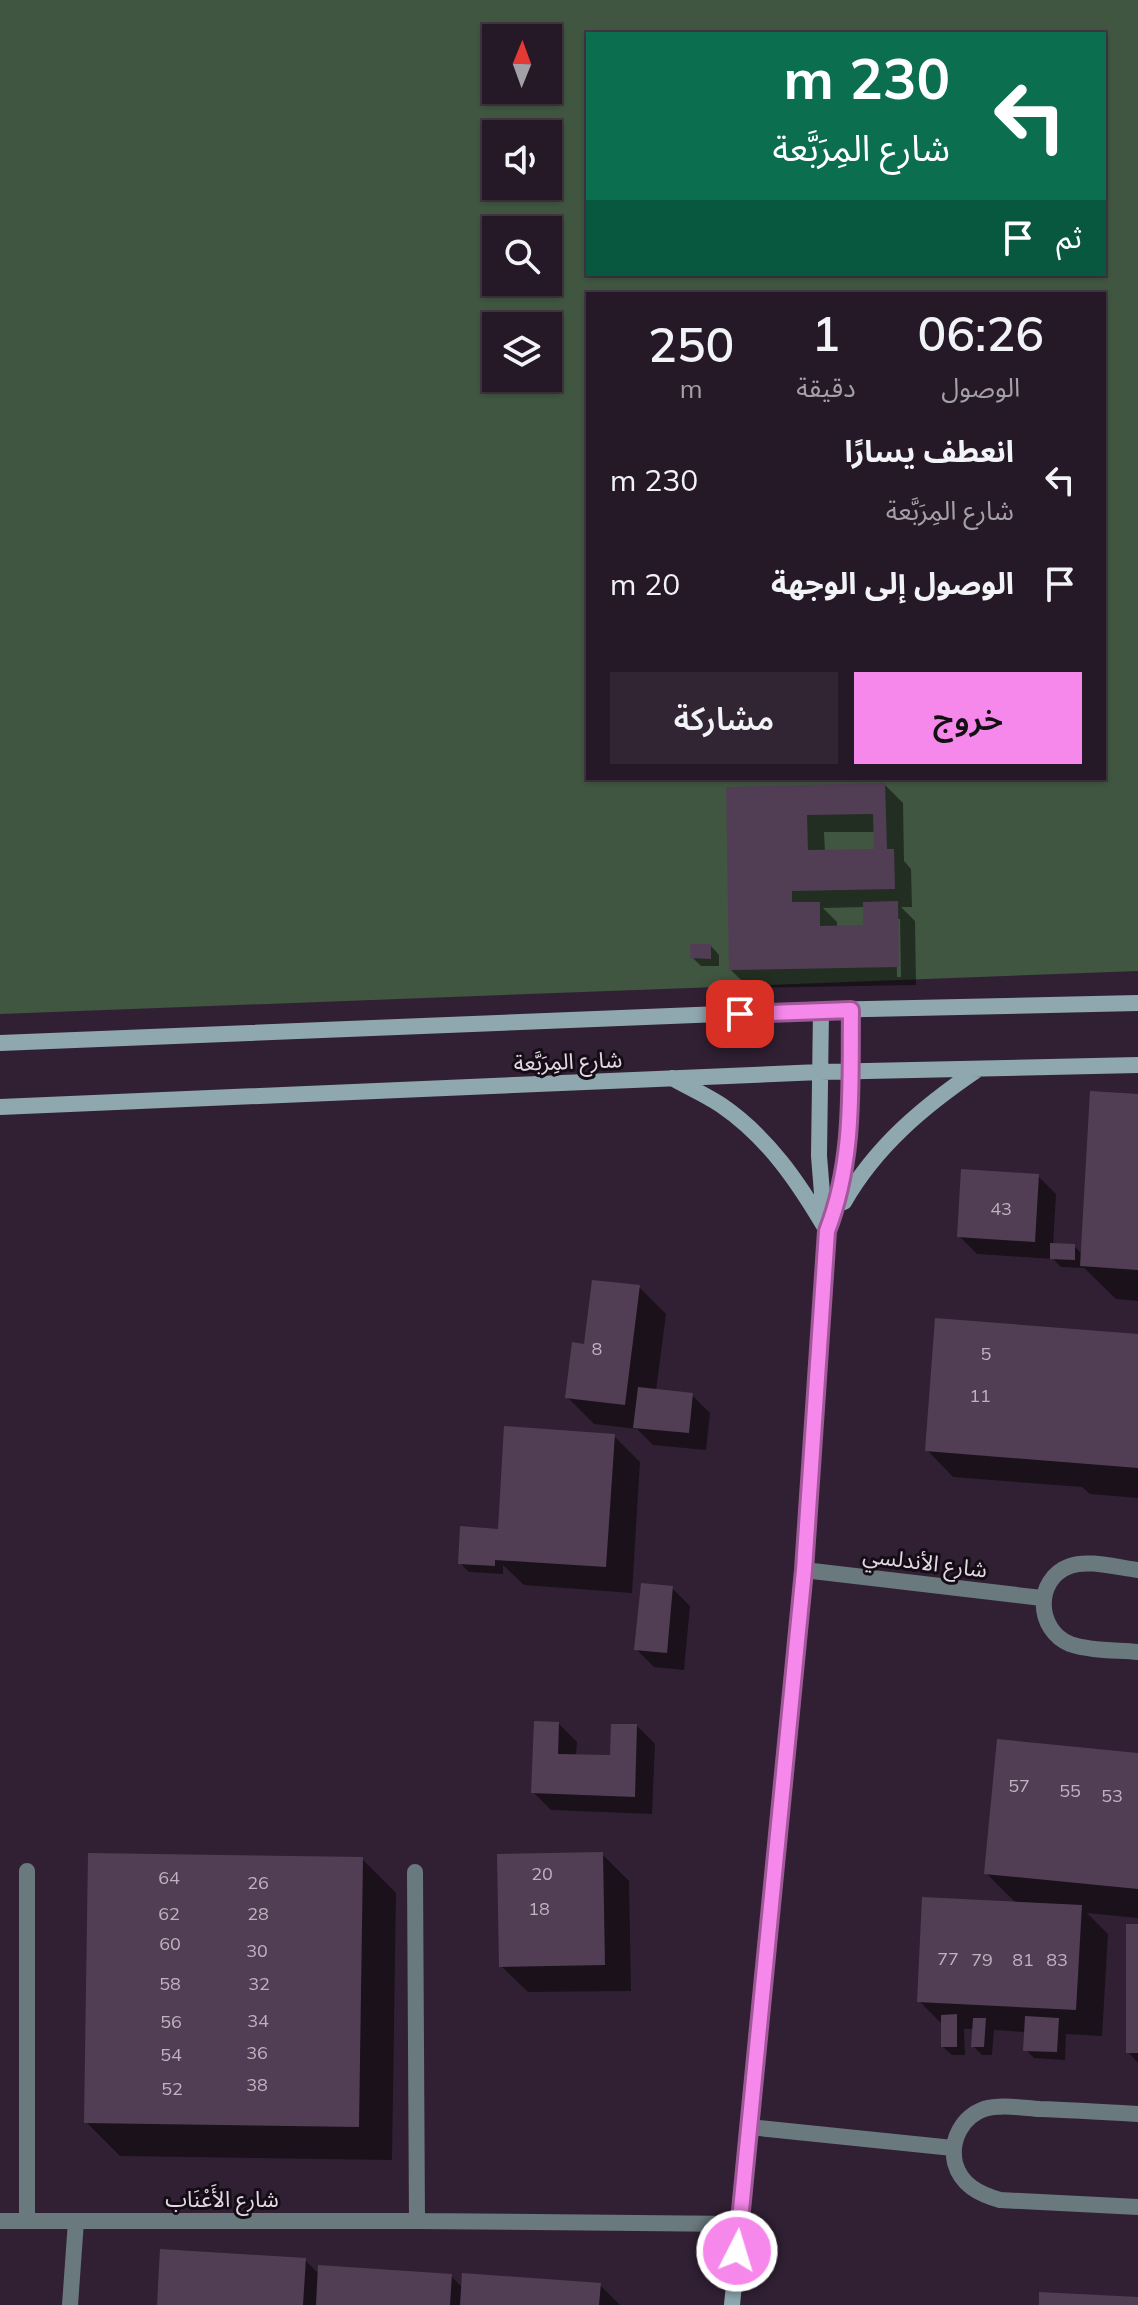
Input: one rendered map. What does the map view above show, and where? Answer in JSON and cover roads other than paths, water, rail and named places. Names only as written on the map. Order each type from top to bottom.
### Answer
[{"type":"street","name":"شارع المِرَبَّعة","points":[[0,1043],[821,1010],[1138,1003]]},
{"type":"street","points":[[732,2305],[804,1570],[827,1231],[819,1183],[821,1010]]},
{"type":"street","points":[[827,1231],[845,1178],[851,1010]]},
{"type":"street","name":"شارع المِرَبَّعة","points":[[0,1107],[820,1072],[1138,1065]]},
{"type":"street","points":[[827,1231],[854,1184],[890,1140],[931,1102],[977,1070]]},
{"type":"street","points":[[672,1078],[721,1105],[764,1140],[799,1183],[827,1231]]},
{"type":"street","points":[[1138,1570],[1091,1564],[1068,1567],[1051,1580],[1042,1598],[1051,1630],[1069,1643],[1138,1652]]},
{"type":"street","name":"شارع الأندلسي","points":[[804,1570],[1042,1598]]},
{"type":"street","points":[[27,1871],[27,2221]]},
{"type":"street","points":[[415,1872],[417,2221]]},
{"type":"street","points":[[1138,2114],[986,2108],[969,2117],[961,2126],[953,2148],[958,2172],[980,2194],[1000,2200],[1138,2207]]},
{"type":"street","points":[[749,2127],[953,2148]]},
{"type":"street","name":"شارع الأَعْنَاب","points":[[0,2221],[739,2224]]},
{"type":"street","points":[[70,2305],[76,2221]]}]
